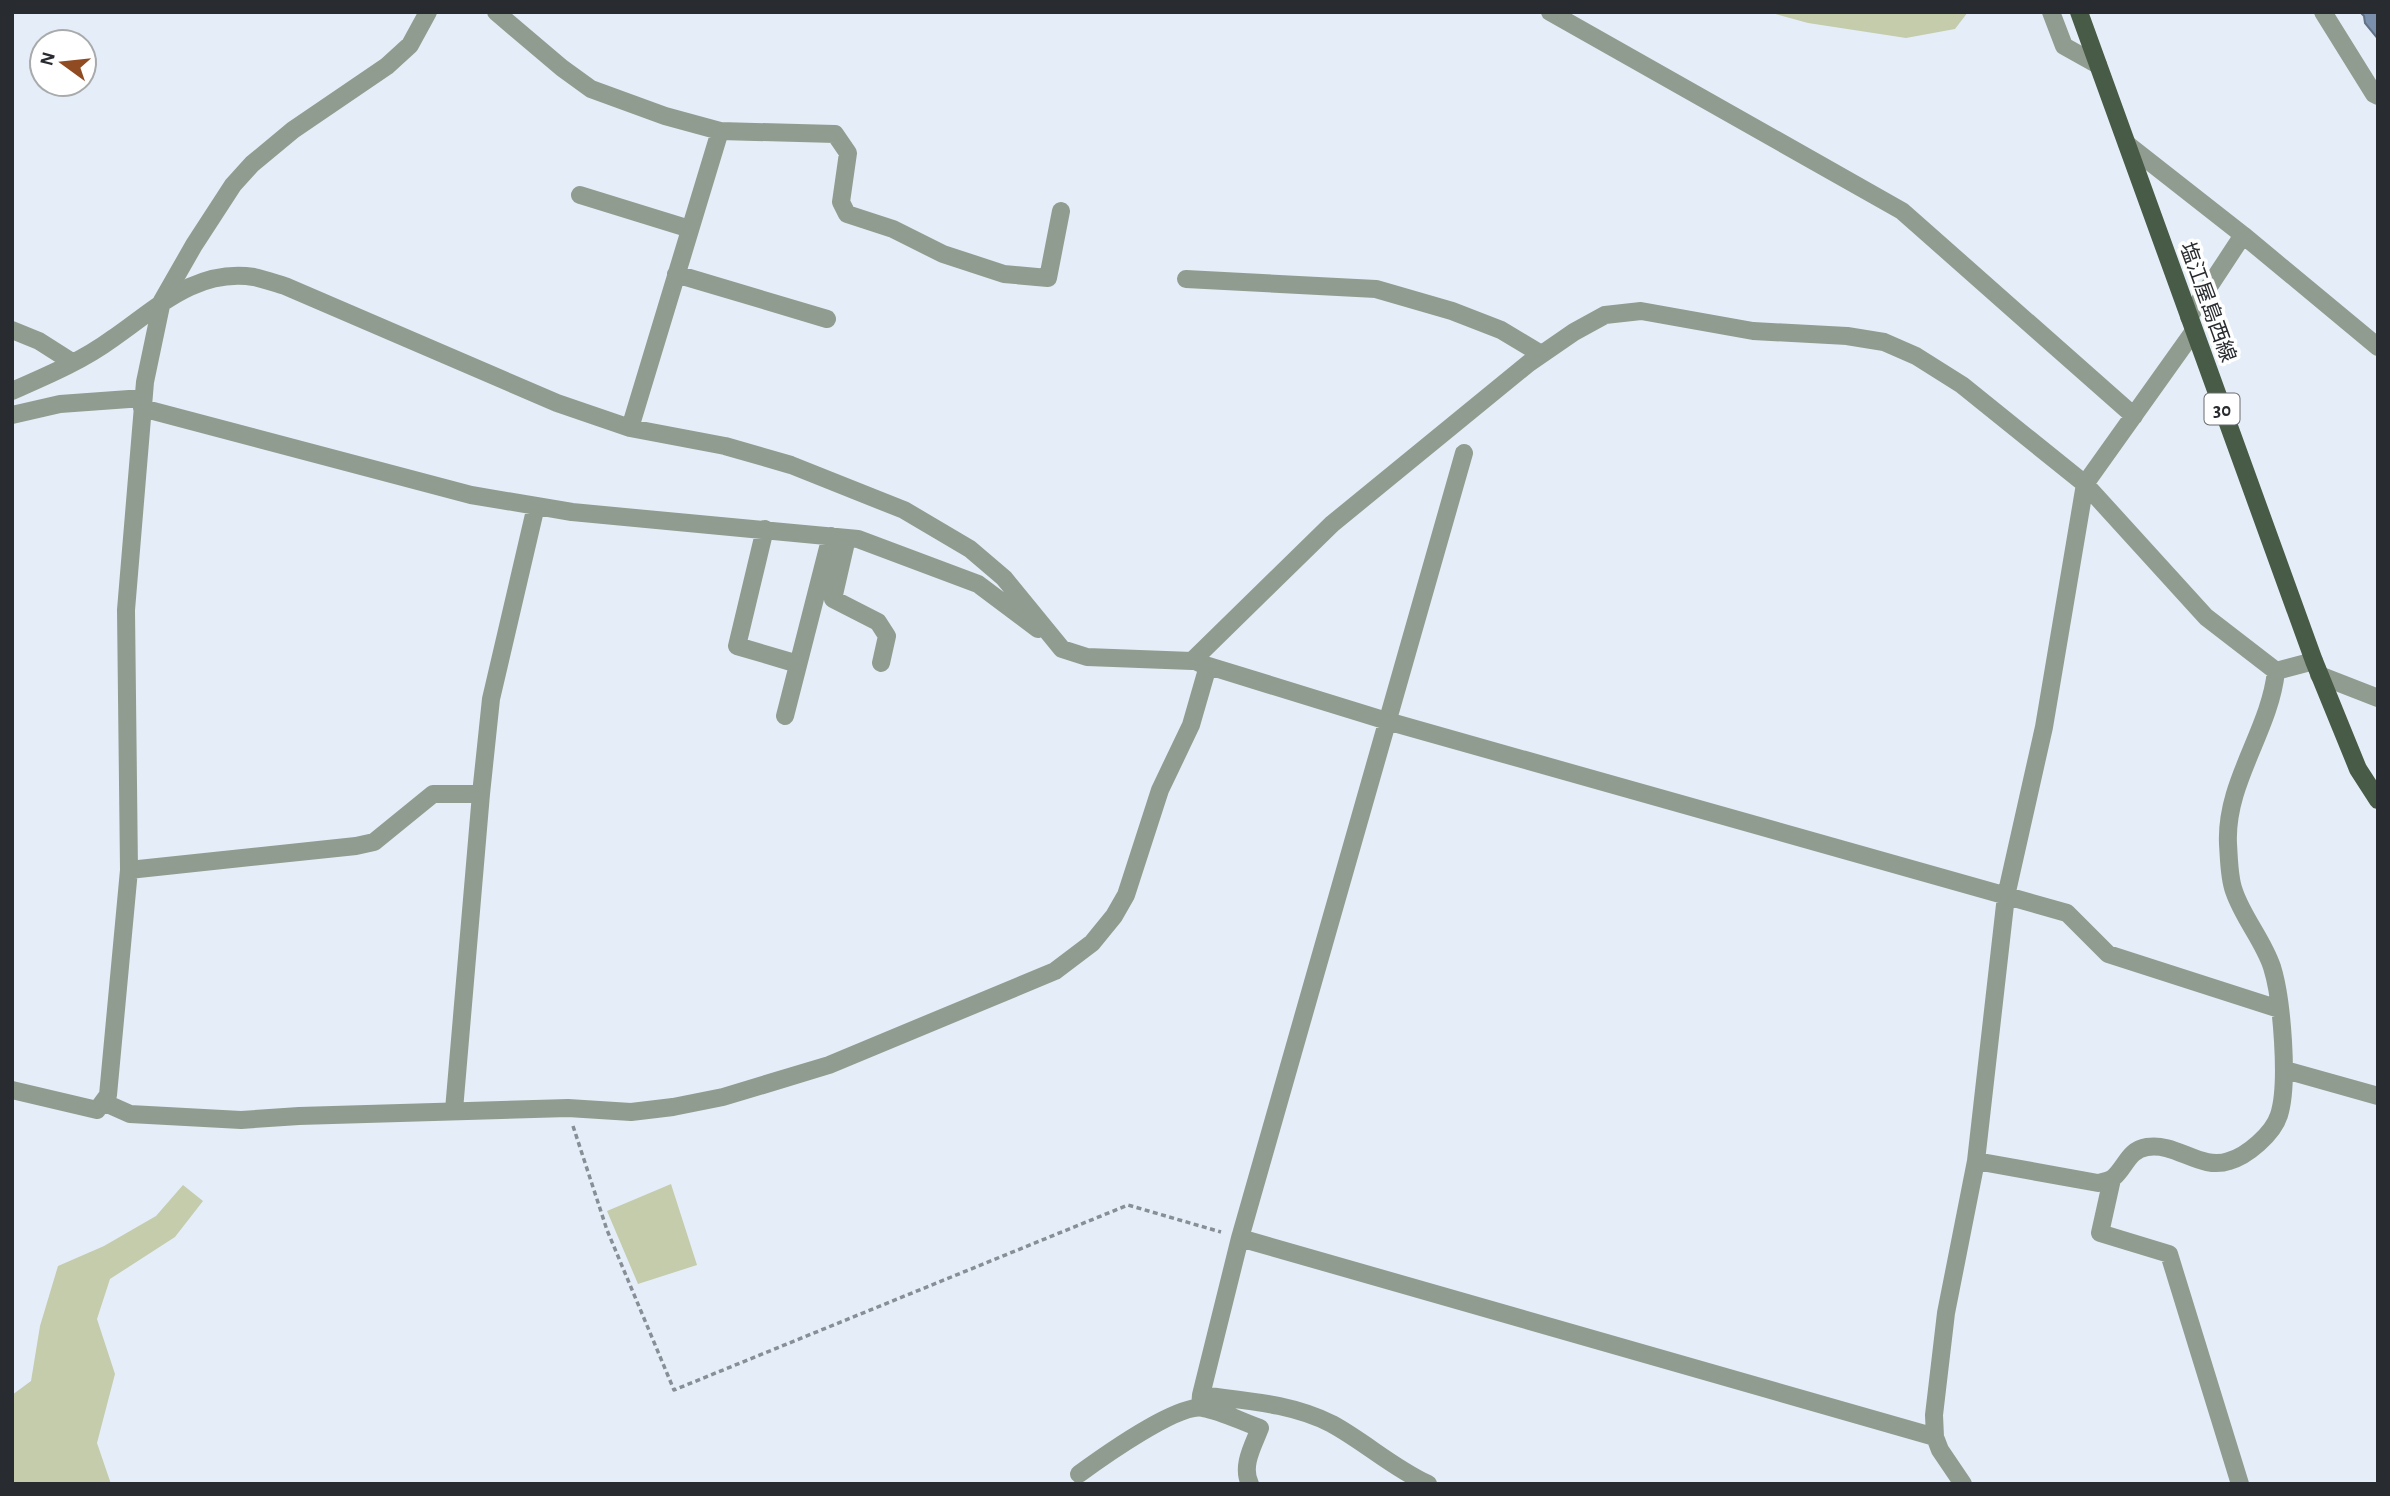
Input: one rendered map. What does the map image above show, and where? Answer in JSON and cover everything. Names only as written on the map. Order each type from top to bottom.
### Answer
[{"type":"main road","name":"塩江屋島西線","points":[[2079,12],[2316,668],[2358,769],[2378,800]]},
{"type":"street","points":[[12,1090],[97,1110],[108,1095],[129,870],[126,610],[143,403],[150,350],[162,301],[194,245],[233,186],[252,164],[293,130],[387,66],[410,44],[428,12]]},
{"type":"street","points":[[496,12],[591,89],[665,116],[720,131],[835,134],[848,153],[841,202],[847,215],[893,229],[943,254],[1004,274],[1048,278],[1061,211]]},
{"type":"street","points":[[1550,12],[1902,211],[2134,416]]},
{"type":"street","points":[[2051,12],[2064,46],[2098,65]]},
{"type":"street","points":[[2323,12],[2374,94],[2378,96]]},
{"type":"street","points":[[630,428],[720,131]]},
{"type":"street","points":[[2127,144],[2243,235],[2378,347]]},
{"type":"street","points":[[580,195],[690,229]]},
{"type":"street","points":[[1963,1484],[1940,1450],[1935,1437],[1934,1415],[1946,1313],[1976,1161],[2006,896],[2044,727],[2085,484],[2134,416],[2192,324],[2243,235]]},
{"type":"street","points":[[676,274],[827,319]]},
{"type":"street","points":[[12,391],[110,341],[162,301],[196,282],[231,276],[255,277],[285,286],[557,403],[630,428],[725,446],[791,465],[904,510],[970,550],[1004,578],[1062,649]]},
{"type":"street","points":[[1186,279],[1376,289],[1452,311],[1501,330],[1541,354]]},
{"type":"street","points":[[103,1102],[130,1114],[242,1120],[454,1110],[568,1108],[631,1112],[673,1107],[763,1086],[829,1065],[1055,971],[1092,943],[1114,916],[1126,895],[1160,790],[1191,725],[1200,664],[1332,524],[1541,354],[1605,315],[1641,312],[1752,331],[1847,336],[1884,342],[1916,356],[1962,385],[2085,484],[2206,617],[2276,671],[2316,668],[2378,698]]},
{"type":"street","points":[[12,330],[39,341],[72,362]]},
{"type":"street","points":[[12,415],[60,404],[143,403],[471,495],[572,512],[858,539],[978,584],[1062,649],[1087,657],[1200,664],[1387,722],[2067,913],[2108,954],[2278,1009]]},
{"type":"street","points":[[1201,1401],[1240,1238],[1464,453]]},
{"type":"street","points":[[454,1110],[491,699],[537,506]]},
{"type":"street","points":[[765,529],[737,646],[798,664]]},
{"type":"street","points":[[839,537],[833,599],[878,622],[887,636],[881,663]]},
{"type":"street","points":[[785,716],[798,664],[839,537]]},
{"type":"street","points":[[2240,1484],[2169,1254],[2100,1233],[2112,1180],[2130,1154],[2146,1147],[2164,1146],[2207,1163],[2228,1162],[2248,1151],[2266,1135],[2279,1117],[2285,1070],[2273,968],[2233,890],[2228,841],[2232,798],[2264,721],[2274,690],[2276,671]]},
{"type":"street","points":[[129,870],[356,846],[374,842],[433,794],[481,794]]},
{"type":"street","points":[[2285,1070],[2378,1096]]},
{"type":"street","points":[[1976,1161],[2098,1183],[2112,1180]]},
{"type":"street","points":[[1240,1238],[1935,1437]]},
{"type":"street","points":[[1201,1401],[1260,1428],[1246,1465],[1250,1484]]},
{"type":"street","points":[[1079,1474],[1161,1420],[1201,1401],[1286,1406],[1332,1424],[1406,1474],[1427,1484]]},
{"type":"path","points":[[568,1108],[607,1230],[674,1390],[1128,1205],[1240,1238]]},
{"type":"green space","points":[[1768,12],[1968,12],[1955,29],[1906,38],[1808,23]]},
{"type":"green space","points":[[671,1184],[697,1265],[638,1284],[607,1211]]},
{"type":"green space","points":[[183,1185],[203,1201],[175,1237],[110,1279],[97,1319],[115,1374],[97,1443],[111,1484],[12,1484],[12,1395],[31,1381],[40,1326],[58,1266],[104,1246],[156,1216]]},
{"type":"water","points":[[2360,12],[2378,12],[2378,39],[2365,23]]}]
